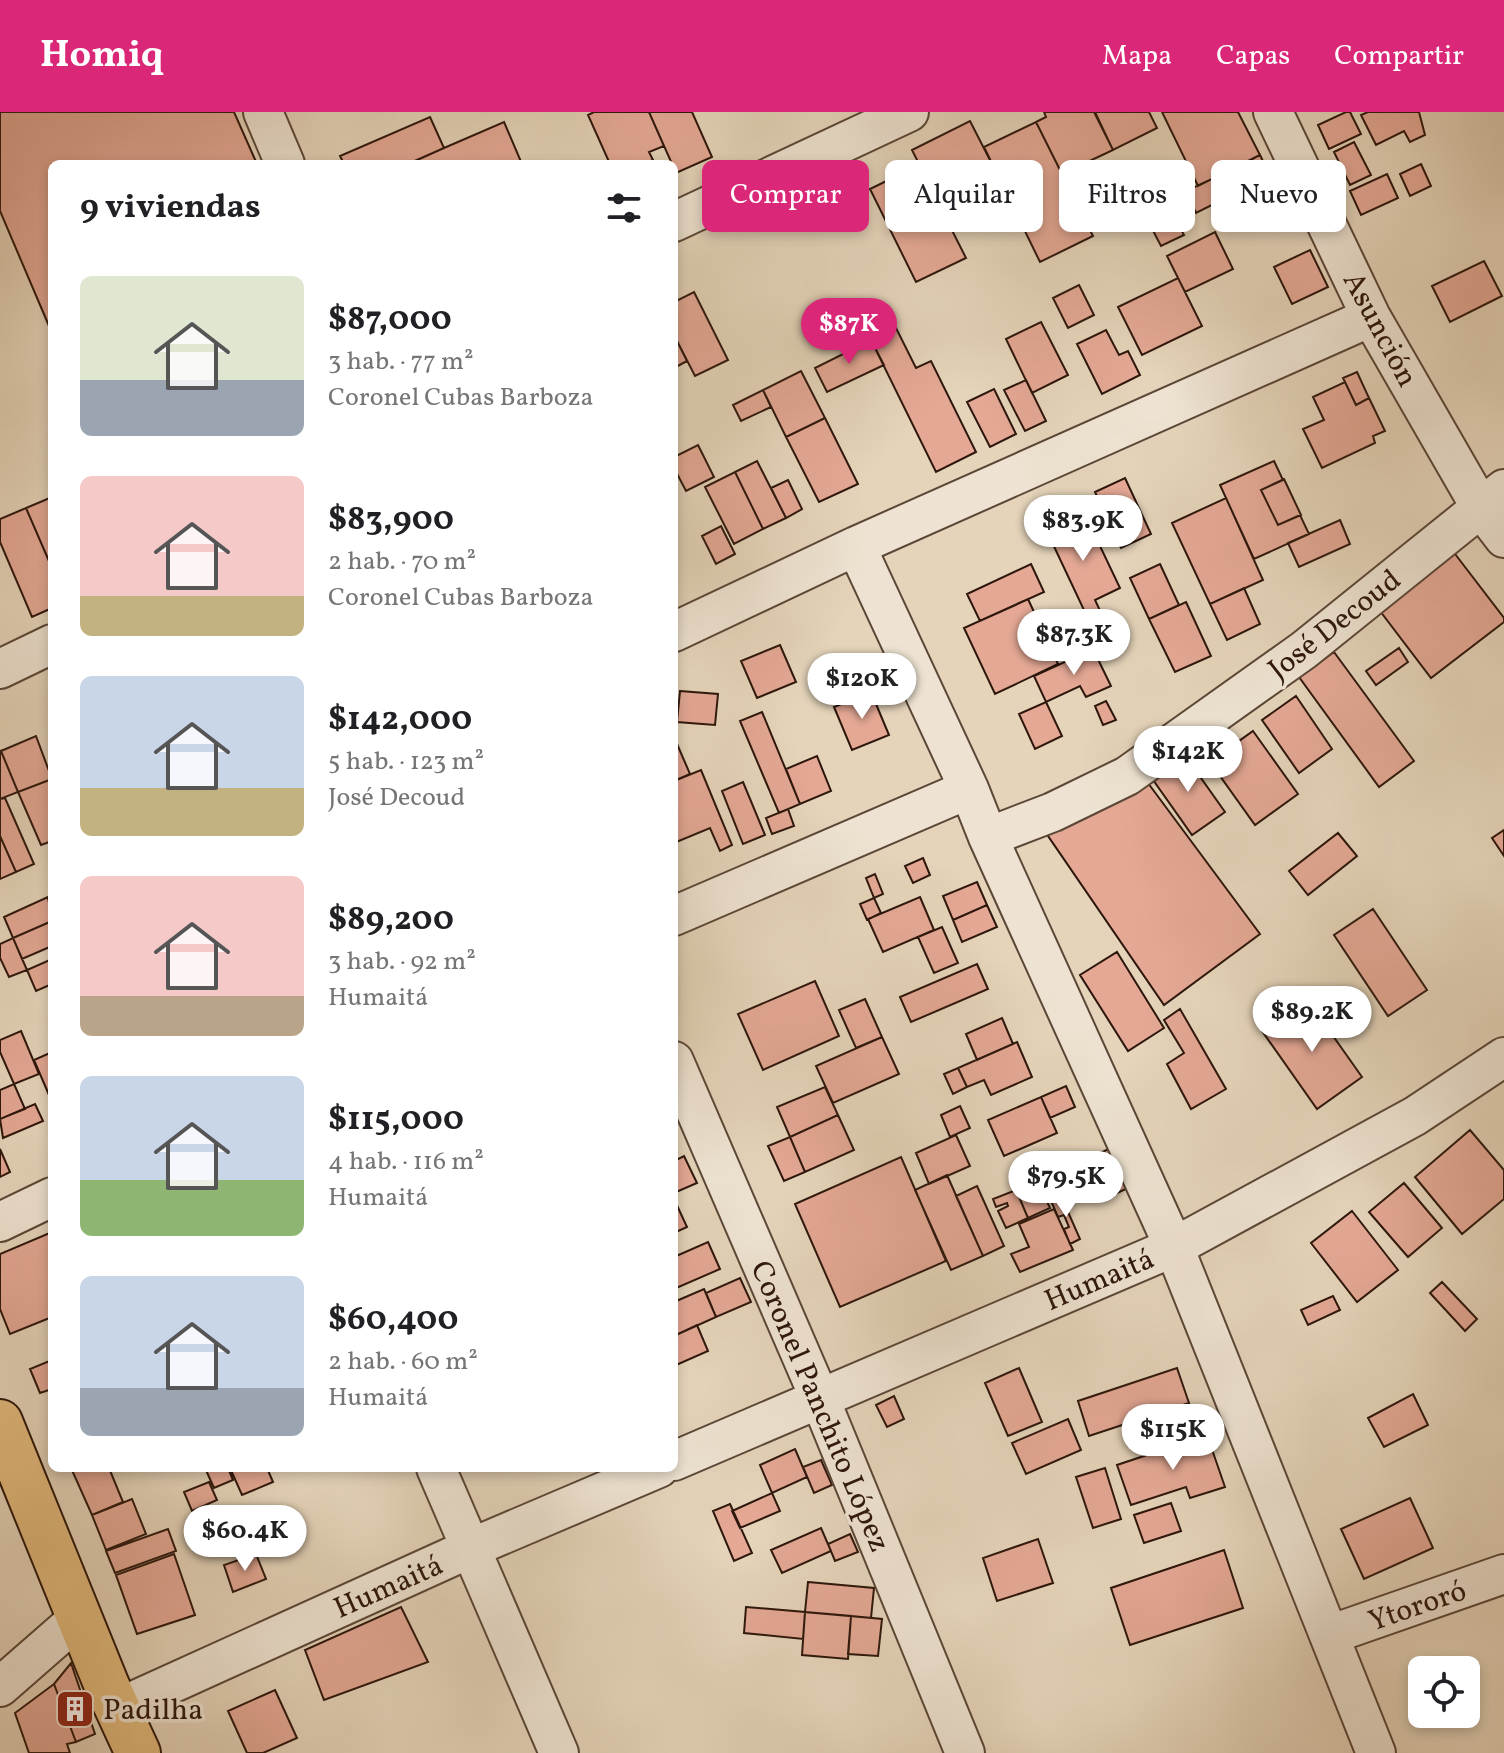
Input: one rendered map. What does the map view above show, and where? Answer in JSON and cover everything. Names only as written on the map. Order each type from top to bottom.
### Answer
[{"type":"main road","points":[[0,1422],[138,1753]]},
{"type":"street","points":[[263,112],[283,160]]},
{"type":"street","points":[[678,220],[909,112]]},
{"type":"street","name":"Asunción","points":[[1273,112],[1371,317],[1492,498],[1504,538]]},
{"type":"street","points":[[678,630],[856,546],[1371,317]]},
{"type":"street","name":"José Decoud","points":[[988,837],[1053,812],[1127,776],[1304,650],[1492,498]]},
{"type":"street","points":[[856,546],[969,789],[1174,1247],[1376,1753]]},
{"type":"street","points":[[0,669],[48,646]]},
{"type":"street","points":[[678,914],[969,789]]},
{"type":"street","name":"Humaitá","points":[[678,1459],[1174,1247],[1415,1116],[1504,1057]]},
{"type":"street","name":"Coronel Panchito López","points":[[678,1070],[820,1399],[965,1753]]},
{"type":"street","points":[[0,1222],[48,1199]]},
{"type":"street","points":[[438,1472],[559,1753]]},
{"type":"street","name":"Humaitá","points":[[118,1708],[471,1548],[650,1472]]},
{"type":"street","name":"Ytororó","points":[[1329,1635],[1504,1574]]},
{"type":"street","points":[[0,1687],[80,1617]]},
{"type":"building","points":[[0,112],[234,112],[255,160],[48,160],[48,324],[0,211]]},
{"type":"building","points":[[594,112],[649,112],[664,146],[649,152],[653,160],[608,160],[588,115]]},
{"type":"building","points":[[649,112],[692,112],[712,157],[678,172],[678,160],[670,160]]},
{"type":"building","points":[[1044,112],[1095,112],[1113,150],[1092,160],[1059,160],[1059,168],[1036,122],[1046,117]]},
{"type":"building","points":[[1094,112],[1149,112],[1157,128],[1113,150]]},
{"type":"building","points":[[1162,112],[1238,112],[1260,155],[1250,160],[1211,160],[1211,180],[1198,186],[1195,160],[1185,160]]},
{"type":"building","points":[[1350,112],[1361,134],[1329,149],[1318,125]]},
{"type":"building","points":[[1368,112],[1419,112],[1425,135],[1410,142],[1404,131],[1376,145],[1361,115]]},
{"type":"building","points":[[430,117],[444,148],[417,160],[342,160],[340,156]]},
{"type":"building","points":[[970,121],[990,160],[917,160],[912,150]]},
{"type":"building","points":[[504,122],[520,160],[417,160]]},
{"type":"building","points":[[1036,122],[1059,168],[1059,232],[1091,232],[1093,236],[1040,262],[1025,232],[1043,232],[1043,160],[990,160],[984,147]]},
{"type":"building","points":[[1354,142],[1371,175],[1350,185],[1346,177],[1346,160],[1338,160],[1334,152]]},
{"type":"building","points":[[1421,164],[1431,186],[1410,196],[1400,174]]},
{"type":"building","points":[[1387,174],[1398,198],[1361,215],[1350,191]]},
{"type":"building","points":[[1211,179],[1211,206],[1196,213],[1195,211],[1195,187]]},
{"type":"building","points":[[885,182],[885,219],[870,189]]},
{"type":"building","points":[[891,232],[953,232],[966,258],[916,282]]},
{"type":"building","points":[[1154,232],[1182,232],[1184,235],[1161,246]]},
{"type":"building","points":[[1215,232],[1233,269],[1185,292],[1167,256]]},
{"type":"building","points":[[1310,250],[1328,287],[1292,304],[1274,267]]},
{"type":"building","points":[[1484,261],[1502,296],[1450,322],[1432,286]]},
{"type":"building","points":[[1178,278],[1202,326],[1142,355],[1118,307]]},
{"type":"building","points":[[1079,285],[1094,315],[1068,328],[1053,298]]},
{"type":"building","points":[[694,292],[728,360],[695,376],[678,343],[678,300]]},
{"type":"building","points":[[1041,322],[1068,375],[1032,393],[1006,339]]},
{"type":"building","points":[[896,328],[916,368],[931,361],[976,452],[936,472],[871,340]]},
{"type":"building","points":[[1106,330],[1119,355],[1128,351],[1140,375],[1102,394],[1077,344]]},
{"type":"building","points":[[871,340],[884,365],[827,392],[815,368]]},
{"type":"building","points":[[678,343],[687,361],[678,366]]},
{"type":"building","points":[[801,371],[825,418],[786,437],[763,390]]},
{"type":"building","points":[[1357,372],[1369,398],[1356,405],[1343,378]]},
{"type":"building","points":[[1026,380],[1046,421],[1025,431],[1004,390]]},
{"type":"building","points":[[1345,382],[1356,405],[1369,398],[1385,431],[1373,436],[1375,443],[1322,468],[1303,429],[1324,420],[1313,397]]},
{"type":"building","points":[[994,389],[1016,434],[990,447],[967,402]]},
{"type":"building","points":[[763,390],[771,407],[741,421],[733,405]]},
{"type":"building","points":[[825,418],[858,484],[819,502],[786,437]]},
{"type":"building","points":[[698,445],[714,477],[686,491],[678,476],[678,455]]},
{"type":"building","points":[[757,461],[786,518],[763,529],[735,472]]},
{"type":"building","points":[[1274,461],[1283,480],[1261,490],[1278,525],[1300,515],[1309,534],[1254,559],[1220,485]]},
{"type":"building","points":[[735,472],[763,529],[734,544],[705,487]]},
{"type":"building","points":[[1125,478],[1151,534],[1121,548],[1095,492]]},
{"type":"building","points":[[1284,479],[1301,515],[1278,525],[1261,490]]},
{"type":"building","points":[[788,480],[802,509],[786,518],[771,488]]},
{"type":"building","points":[[1226,498],[1263,580],[1210,604],[1172,523]]},
{"type":"building","points":[[48,499],[48,559],[26,508]]},
{"type":"building","points":[[1080,504],[1120,588],[1095,600],[1112,636],[1099,642],[1042,521]]},
{"type":"building","points":[[26,508],[48,559],[48,610],[32,617],[0,542],[0,519]]},
{"type":"building","points":[[1340,520],[1350,544],[1299,567],[1288,543]]},
{"type":"building","points":[[721,526],[735,554],[716,564],[702,536]]},
{"type":"building","points":[[1452,550],[1504,622],[1431,678],[1377,607]]},
{"type":"building","points":[[1031,564],[1044,592],[980,621],[967,594]]},
{"type":"building","points":[[1160,564],[1179,605],[1149,619],[1130,578]]},
{"type":"building","points":[[1244,588],[1260,624],[1227,640],[1210,604]]},
{"type":"building","points":[[1028,599],[1058,664],[995,694],[964,628]]},
{"type":"building","points":[[1186,602],[1211,656],[1175,672],[1149,619]]},
{"type":"building","points":[[780,645],[796,682],[757,698],[741,661]]},
{"type":"building","points":[[1399,648],[1408,662],[1376,685],[1366,671]]},
{"type":"building","points":[[1093,649],[1111,686],[1086,697],[1080,686],[1046,702],[1034,676]]},
{"type":"building","points":[[1334,652],[1414,761],[1379,787],[1299,677]]},
{"type":"building","points":[[680,691],[718,694],[715,725],[678,722]]},
{"type":"building","points":[[871,692],[889,735],[852,750],[834,707]]},
{"type":"building","points":[[1296,696],[1332,749],[1299,773],[1262,720]]},
{"type":"building","points":[[1106,701],[1116,720],[1103,725],[1095,706]]},
{"type":"building","points":[[1046,702],[1062,736],[1035,749],[1019,714]]},
{"type":"building","points":[[762,712],[800,804],[779,813],[740,721]]},
{"type":"building","points":[[1253,731],[1298,794],[1255,825],[1210,762]]},
{"type":"building","points":[[36,736],[48,768],[48,781],[18,792],[1,751]]},
{"type":"building","points":[[678,746],[690,774],[678,779]]},
{"type":"building","points":[[0,752],[18,792],[0,799]]},
{"type":"building","points":[[1184,754],[1225,812],[1192,835],[1151,777]]},
{"type":"building","points":[[817,756],[831,791],[800,804],[786,769]]},
{"type":"building","points":[[701,770],[732,845],[720,851],[710,828],[678,841],[678,779]]},
{"type":"building","points":[[1145,779],[1260,934],[1164,1005],[1046,833]]},
{"type":"building","points":[[48,781],[48,842],[41,845],[18,792]]},
{"type":"building","points":[[743,782],[765,835],[743,844],[722,791]]},
{"type":"building","points":[[5,798],[34,864],[16,872],[0,836],[0,799]]},
{"type":"building","points":[[788,809],[794,826],[772,834],[766,818]]},
{"type":"building","points":[[1504,830],[1504,856],[1492,838]]},
{"type":"building","points":[[1338,833],[1357,856],[1308,895],[1289,871]]},
{"type":"building","points":[[0,836],[16,872],[0,879]]},
{"type":"building","points":[[923,858],[930,875],[913,883],[905,866]]},
{"type":"building","points":[[875,874],[883,894],[874,898],[866,878]]},
{"type":"building","points":[[977,882],[987,905],[953,920],[943,896]]},
{"type":"building","points":[[48,897],[48,923],[13,938],[4,917]]},
{"type":"building","points":[[920,897],[934,930],[883,952],[868,919]]},
{"type":"building","points":[[874,898],[881,913],[867,920],[860,904]]},
{"type":"building","points":[[987,905],[997,927],[962,942],[953,920]]},
{"type":"building","points":[[1373,909],[1427,990],[1388,1016],[1334,935]]},
{"type":"building","points":[[48,923],[48,948],[22,959],[13,938]]},
{"type":"building","points":[[942,927],[958,963],[934,973],[918,937]]},
{"type":"building","points":[[13,938],[27,970],[9,977],[0,958],[0,944]]},
{"type":"building","points":[[1117,952],[1164,1028],[1128,1051],[1080,975]]},
{"type":"building","points":[[48,961],[48,986],[36,991],[27,970]]},
{"type":"building","points":[[977,964],[988,989],[911,1022],[900,997]]},
{"type":"building","points":[[815,981],[839,1036],[763,1070],[738,1014]]},
{"type":"building","points":[[865,999],[882,1037],[856,1048],[839,1010]]},
{"type":"building","points":[[1307,999],[1362,1077],[1317,1109],[1262,1031]]},
{"type":"building","points":[[1180,1009],[1226,1089],[1191,1109],[1167,1064],[1184,1053],[1164,1020]]},
{"type":"building","points":[[1002,1018],[1013,1044],[977,1060],[966,1034]]},
{"type":"building","points":[[21,1031],[39,1074],[14,1084],[0,1052],[0,1040]]},
{"type":"building","points":[[882,1037],[899,1074],[833,1103],[816,1066]]},
{"type":"building","points":[[1017,1042],[1032,1077],[991,1095],[984,1080],[967,1087],[958,1068]]},
{"type":"building","points":[[48,1054],[48,1093],[34,1060]]},
{"type":"building","points":[[958,1068],[967,1087],[953,1094],[944,1074]]},
{"type":"building","points":[[14,1084],[25,1109],[0,1119],[0,1090]]},
{"type":"building","points":[[1066,1086],[1075,1107],[1050,1118],[1041,1097]]},
{"type":"building","points":[[825,1087],[838,1115],[790,1137],[777,1107]]},
{"type":"building","points":[[1041,1097],[1057,1133],[1004,1156],[988,1120]]},
{"type":"building","points":[[35,1104],[43,1121],[3,1138],[0,1119]]},
{"type":"building","points":[[960,1106],[970,1128],[950,1137],[941,1115]]},
{"type":"building","points":[[838,1115],[854,1150],[805,1172],[790,1137]]},
{"type":"building","points":[[1470,1130],[1504,1170],[1504,1199],[1462,1234],[1415,1177]]},
{"type":"building","points":[[956,1135],[970,1166],[929,1184],[916,1153]]},
{"type":"building","points":[[790,1137],[805,1172],[784,1181],[768,1146]]},
{"type":"building","points":[[1111,1148],[1118,1164],[1100,1171],[1093,1156]]},
{"type":"building","points":[[0,1149],[10,1172],[0,1177]]},
{"type":"building","points":[[684,1156],[697,1183],[678,1191],[678,1159]]},
{"type":"building","points":[[901,1157],[946,1261],[840,1307],[795,1204]]},
{"type":"building","points":[[1122,1174],[1128,1188],[1113,1195],[1106,1181]]},
{"type":"building","points":[[947,1175],[983,1256],[951,1270],[915,1190]]},
{"type":"building","points":[[1037,1180],[1050,1208],[1028,1218],[1016,1190]]},
{"type":"building","points":[[1404,1183],[1442,1228],[1408,1257],[1369,1212]]},
{"type":"building","points":[[977,1186],[1004,1246],[983,1256],[956,1196]]},
{"type":"building","points":[[1016,1190],[1028,1218],[1006,1228],[998,1211],[1008,1206],[1007,1203],[996,1207],[993,1199]]},
{"type":"building","points":[[1061,1196],[1080,1239],[1070,1244],[1064,1229],[1069,1227],[1064,1215],[1058,1217],[1051,1201]]},
{"type":"building","points":[[678,1208],[687,1227],[678,1231]]},
{"type":"building","points":[[1054,1209],[1073,1250],[1020,1272],[1011,1254],[1029,1247],[1019,1224]]},
{"type":"building","points":[[1352,1211],[1398,1270],[1357,1302],[1311,1243]]},
{"type":"building","points":[[48,1234],[48,1319],[10,1334],[0,1309],[0,1254]]},
{"type":"building","points":[[708,1242],[720,1269],[678,1287],[678,1255]]},
{"type":"building","points":[[740,1278],[751,1302],[716,1317],[706,1293]]},
{"type":"building","points":[[1442,1282],[1477,1319],[1465,1331],[1430,1293]]},
{"type":"building","points":[[704,1289],[716,1317],[678,1334],[678,1300]]},
{"type":"building","points":[[1333,1296],[1340,1310],[1308,1325],[1301,1310]]},
{"type":"building","points":[[697,1325],[708,1351],[678,1364],[678,1334]]},
{"type":"building","points":[[48,1362],[48,1390],[40,1393],[30,1369]]},
{"type":"building","points":[[1019,1368],[1042,1422],[1008,1436],[985,1383]]},
{"type":"building","points":[[1177,1368],[1189,1403],[1089,1436],[1078,1401]]},
{"type":"building","points":[[1413,1394],[1428,1425],[1384,1447],[1368,1418]]},
{"type":"building","points":[[894,1396],[904,1419],[887,1427],[876,1405]]},
{"type":"building","points":[[1068,1419],[1081,1450],[1026,1474],[1012,1443]]},
{"type":"building","points":[[1207,1435],[1225,1487],[1190,1498],[1186,1487],[1131,1505],[1117,1465]]},
{"type":"building","points":[[795,1449],[807,1477],[772,1493],[760,1465]]},
{"type":"building","points":[[821,1460],[832,1485],[814,1493],[803,1467]]},
{"type":"building","points":[[1105,1468],[1121,1519],[1093,1528],[1076,1477]]},
{"type":"building","points":[[73,1472],[111,1472],[123,1502],[92,1515]]},
{"type":"building","points":[[207,1472],[230,1472],[233,1480],[214,1488]]},
{"type":"building","points":[[232,1472],[269,1472],[273,1482],[242,1495]]},
{"type":"building","points":[[209,1482],[217,1500],[192,1511],[184,1492]]},
{"type":"building","points":[[772,1493],[780,1511],[740,1528],[732,1511]]},
{"type":"building","points":[[1410,1498],[1433,1548],[1364,1579],[1341,1529]]},
{"type":"building","points":[[132,1499],[146,1534],[106,1550],[92,1515]]},
{"type":"building","points":[[1171,1503],[1181,1531],[1144,1543],[1134,1515]]},
{"type":"building","points":[[730,1504],[752,1553],[734,1561],[713,1511]]},
{"type":"building","points":[[821,1528],[831,1551],[782,1573],[771,1550]]},
{"type":"building","points":[[168,1529],[176,1551],[115,1573],[106,1551]]},
{"type":"building","points":[[850,1534],[858,1552],[835,1561],[828,1544]]},
{"type":"building","points":[[1038,1539],[1053,1583],[997,1601],[983,1558]]},
{"type":"building","points":[[1224,1550],[1243,1608],[1130,1645],[1111,1588]]},
{"type":"building","points":[[174,1554],[195,1615],[137,1634],[116,1575]]},
{"type":"building","points":[[256,1554],[266,1579],[233,1592],[224,1565]]},
{"type":"building","points":[[808,1582],[874,1588],[871,1618],[805,1612]]},
{"type":"building","points":[[401,1607],[428,1662],[324,1700],[305,1650]]},
{"type":"building","points":[[746,1607],[805,1612],[803,1639],[744,1633]]},
{"type":"building","points":[[805,1612],[851,1616],[848,1659],[802,1655]]},
{"type":"building","points":[[851,1616],[882,1619],[878,1656],[848,1654]]},
{"type":"building","name":"Padilha","points":[[71,1663],[95,1734],[76,1742],[54,1684]]},
{"type":"building","points":[[54,1684],[76,1742],[67,1744],[70,1753],[29,1753],[15,1713]]},
{"type":"building","points":[[275,1690],[297,1738],[263,1753],[247,1753],[228,1711]]},
{"type":"place","name":"Padilha","points":[[75,1709]]}]
